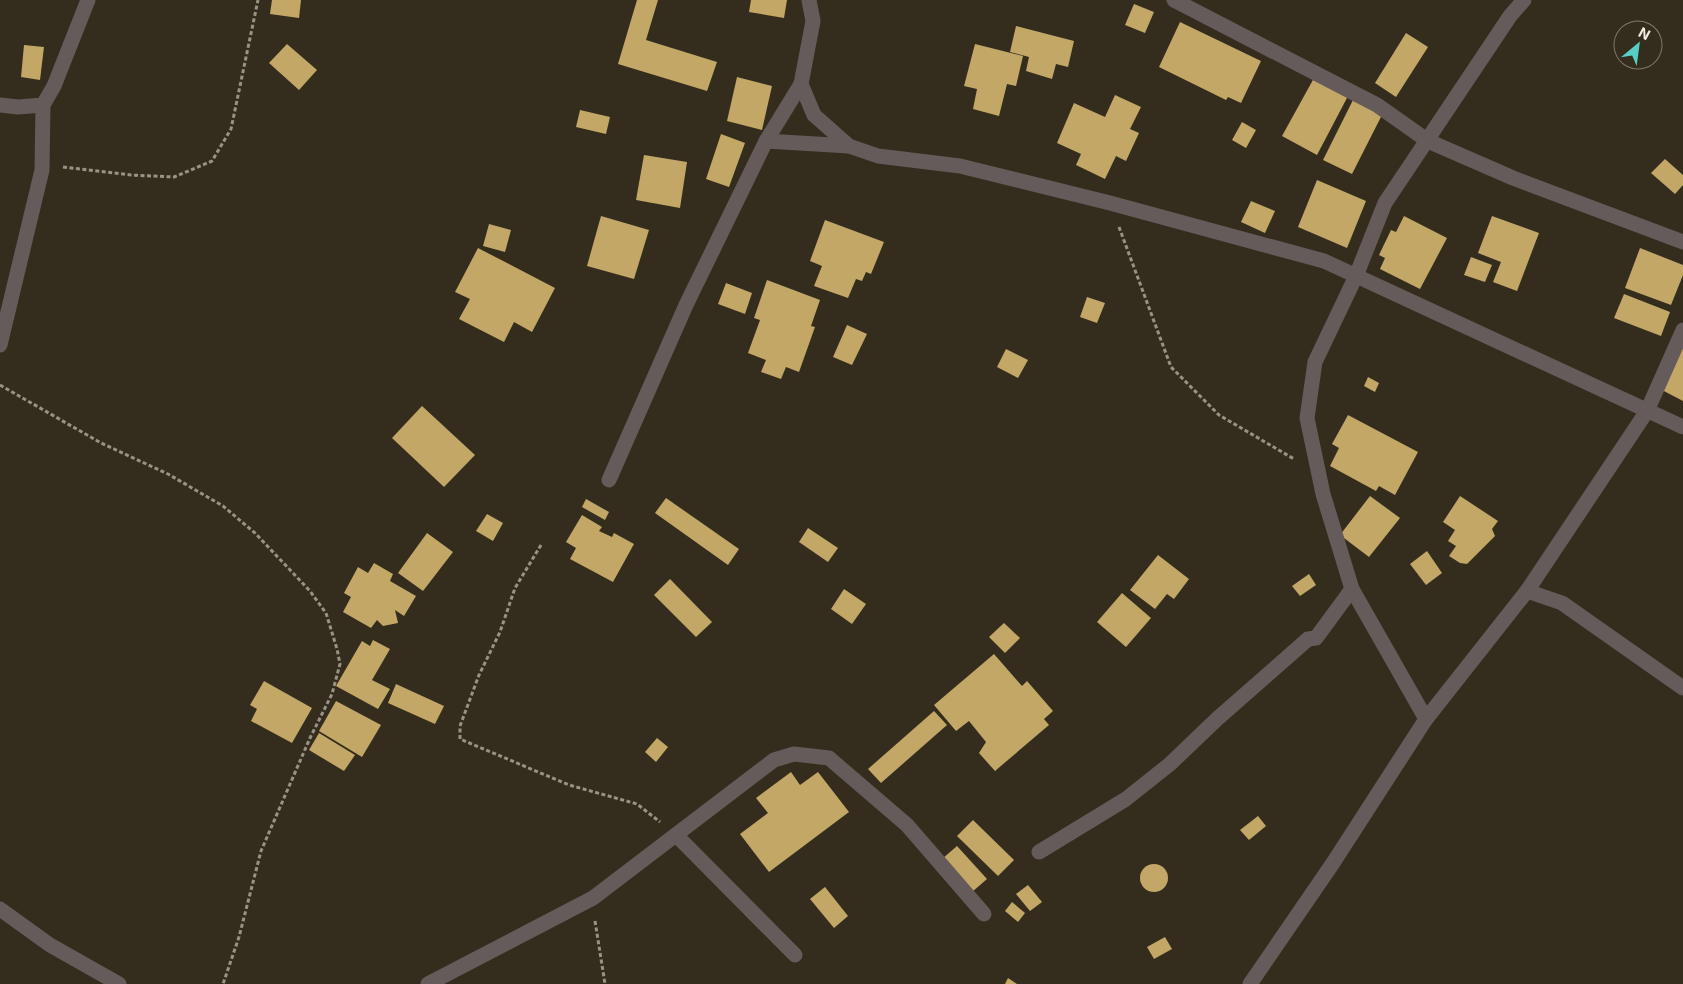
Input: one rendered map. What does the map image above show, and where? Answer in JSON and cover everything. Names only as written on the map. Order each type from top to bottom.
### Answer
[{"type":"street","points":[[0,345],[42,170],[44,104],[54,86],[88,0]]},
{"type":"street","points":[[609,480],[686,305],[766,141],[801,84],[813,21],[809,0]]},
{"type":"street","points":[[1174,0],[1377,105],[1428,141],[1513,178],[1683,242]]},
{"type":"street","points":[[1426,719],[1352,590],[1323,494],[1307,418],[1315,362],[1356,276],[1385,203],[1510,16],[1524,0]]},
{"type":"street","points":[[801,84],[814,115],[849,146]]},
{"type":"street","points":[[0,105],[18,107],[44,104]]},
{"type":"street","points":[[766,141],[849,146],[878,156],[960,166],[1110,203],[1324,261],[1683,427]]},
{"type":"street","points":[[1250,984],[1333,862],[1426,719],[1527,591],[1647,412],[1683,330]]},
{"type":"street","points":[[1039,852],[1126,800],[1170,764],[1308,639],[1316,638],[1352,590]]},
{"type":"street","points":[[1527,591],[1562,603],[1683,688]]},
{"type":"street","points":[[428,984],[593,898],[774,760],[794,754],[829,758],[907,825],[984,914]]},
{"type":"street","points":[[676,835],[795,955]]},
{"type":"street","points":[[0,909],[50,945],[119,984]]},
{"type":"path","points":[[42,170],[66,167],[131,175],[174,177],[212,161],[231,129],[258,0]]},
{"type":"path","points":[[1110,203],[1171,366],[1219,415],[1319,473]]},
{"type":"path","points":[[0,386],[101,443],[168,474],[223,506],[255,533],[310,591],[326,613],[340,664],[332,694],[310,738],[261,851],[239,937],[223,984]]},
{"type":"path","points":[[541,545],[515,588],[500,632],[479,674],[460,726],[460,739],[569,785],[637,804],[676,835]]},
{"type":"path","points":[[593,898],[605,984]]},
{"type":"building","points":[[272,0],[301,0],[299,18],[270,14]]},
{"type":"building","points":[[637,0],[658,0],[646,40],[717,62],[707,91],[618,64]]},
{"type":"building","points":[[751,0],[787,0],[784,18],[749,12]]},
{"type":"building","points":[[1134,4],[1154,12],[1145,33],[1125,25]]},
{"type":"building","points":[[1180,22],[1261,61],[1241,103],[1228,97],[1226,100],[1159,67]]},
{"type":"building","points":[[1016,26],[1074,41],[1068,67],[1056,64],[1052,79],[1026,71],[1029,57],[1010,52]]},
{"type":"building","points":[[1406,33],[1428,47],[1396,97],[1375,83]]},
{"type":"building","points":[[287,44],[317,70],[299,90],[269,63]]},
{"type":"building","points":[[975,44],[1023,56],[1016,86],[1007,84],[999,116],[973,109],[977,89],[964,86]]},
{"type":"building","points":[[24,45],[44,47],[40,80],[21,77]]},
{"type":"building","points":[[737,77],[772,86],[762,130],[727,121]]},
{"type":"building","points":[[1314,78],[1348,96],[1317,155],[1282,136]]},
{"type":"building","points":[[1115,95],[1141,107],[1130,129],[1139,133],[1126,161],[1116,156],[1105,179],[1076,165],[1081,154],[1057,143],[1074,103],[1105,117]]},
{"type":"building","points":[[1355,96],[1384,111],[1352,174],[1323,160]]},
{"type":"building","points":[[580,110],[610,117],[606,134],[576,127]]},
{"type":"building","points":[[1242,122],[1256,130],[1246,148],[1232,140]]},
{"type":"building","points":[[721,134],[745,143],[729,187],[706,179]]},
{"type":"building","points":[[644,155],[687,162],[680,208],[636,200]]},
{"type":"building","points":[[1665,159],[1683,175],[1683,185],[1675,194],[1651,173]]},
{"type":"building","points":[[1317,180],[1366,201],[1347,248],[1298,227]]},
{"type":"building","points":[[1251,201],[1275,211],[1265,233],[1241,222]]},
{"type":"building","points":[[601,216],[649,230],[634,279],[587,266]]},
{"type":"building","points":[[1404,216],[1447,238],[1420,289],[1380,269],[1385,258],[1379,255],[1391,230],[1396,232]]},
{"type":"building","points":[[1492,216],[1539,233],[1517,291],[1493,282],[1501,262],[1478,253]]},
{"type":"building","points":[[825,220],[884,242],[871,274],[866,272],[862,281],[856,279],[848,298],[814,286],[822,266],[810,261]]},
{"type":"building","points":[[489,224],[511,230],[505,252],[483,246]]},
{"type":"building","points":[[478,248],[555,288],[532,332],[514,322],[504,342],[459,319],[470,299],[455,292]]},
{"type":"building","points":[[1640,248],[1683,265],[1683,275],[1671,305],[1625,288]]},
{"type":"building","points":[[1471,257],[1492,265],[1485,282],[1464,275]]},
{"type":"building","points":[[767,280],[820,300],[811,326],[815,327],[799,372],[786,367],[781,379],[761,372],[766,360],[748,353],[760,320],[754,318]]},
{"type":"building","points":[[726,283],[752,293],[745,314],[718,304]]},
{"type":"building","points":[[1624,294],[1670,312],[1661,336],[1614,318]]},
{"type":"building","points":[[1087,297],[1105,303],[1097,323],[1080,317]]},
{"type":"building","points":[[847,325],[867,334],[852,365],[833,357]]},
{"type":"building","points":[[1683,346],[1683,401],[1660,389]]},
{"type":"building","points":[[1006,349],[1028,360],[1018,378],[997,367]]},
{"type":"building","points":[[1368,377],[1379,383],[1375,392],[1364,386]]},
{"type":"building","points":[[422,406],[475,455],[444,487],[392,438]]},
{"type":"building","points":[[1348,415],[1418,452],[1395,495],[1379,486],[1376,491],[1330,466],[1339,448],[1332,444]]},
{"type":"building","points":[[1370,496],[1400,518],[1369,557],[1340,535]]},
{"type":"building","points":[[1460,496],[1498,521],[1492,529],[1495,536],[1467,564],[1460,563],[1449,556],[1456,546],[1448,541],[1455,530],[1443,522]]},
{"type":"building","points":[[666,498],[739,549],[728,565],[655,513]]},
{"type":"building","points":[[586,499],[609,512],[605,520],[582,507]]},
{"type":"building","points":[[487,514],[503,523],[493,541],[476,531]]},
{"type":"building","points":[[582,515],[602,527],[599,531],[612,537],[614,533],[634,544],[613,582],[570,559],[576,548],[566,542]]},
{"type":"building","points":[[808,528],[838,548],[828,562],[799,542]]},
{"type":"building","points":[[427,533],[453,552],[423,591],[398,573]]},
{"type":"building","points":[[1427,551],[1442,573],[1426,585],[1410,564]]},
{"type":"building","points":[[1158,555],[1189,579],[1174,599],[1167,594],[1155,609],[1130,590]]},
{"type":"building","points":[[374,563],[393,574],[390,581],[416,596],[404,616],[395,610],[398,623],[383,626],[377,620],[371,628],[343,612],[351,597],[344,593],[358,567],[368,573]]},
{"type":"building","points":[[1309,574],[1316,585],[1300,596],[1292,586]]},
{"type":"building","points":[[670,579],[712,622],[696,637],[654,595]]},
{"type":"building","points":[[844,589],[866,604],[852,624],[831,609]]},
{"type":"building","points":[[1122,593],[1151,618],[1126,647],[1097,622]]},
{"type":"building","points":[[1004,623],[1020,638],[1005,653],[989,637]]},
{"type":"building","points":[[373,640],[390,649],[372,680],[390,689],[378,709],[336,686],[362,641],[370,646]]},
{"type":"building","points":[[994,654],[1022,686],[1027,681],[1053,711],[1044,719],[1049,725],[995,771],[979,753],[986,742],[969,721],[956,731],[934,705]]},
{"type":"building","points":[[264,681],[312,708],[292,743],[251,721],[257,709],[250,705]]},
{"type":"building","points":[[396,684],[444,706],[435,724],[388,703]]},
{"type":"building","points":[[336,701],[381,725],[362,757],[319,731]]},
{"type":"building","points":[[934,711],[947,725],[881,783],[868,769]]},
{"type":"building","points":[[319,733],[355,755],[344,771],[309,750]]},
{"type":"building","points":[[657,738],[668,747],[656,762],[645,752]]},
{"type":"building","points":[[791,772],[800,785],[818,772],[849,812],[769,872],[740,834],[768,813],[756,798]]},
{"type":"building","points":[[1258,816],[1266,826],[1249,840],[1240,830]]},
{"type":"building","points":[[973,820],[1014,860],[998,876],[957,836]]},
{"type":"building","points":[[957,846],[987,879],[972,892],[942,859]]},
{"type":"building","points":[[1154,864],[1164,868],[1168,878],[1164,888],[1154,892],[1144,888],[1140,878],[1144,868]]},
{"type":"building","points":[[1028,885],[1042,902],[1030,911],[1016,894]]},
{"type":"building","points":[[825,887],[848,916],[834,928],[810,899]]},
{"type":"building","points":[[1012,902],[1025,913],[1018,922],[1005,911]]},
{"type":"building","points":[[1165,937],[1172,949],[1154,959],[1147,947]]},
{"type":"building","points":[[1008,978],[1017,984],[1005,984]]}]
